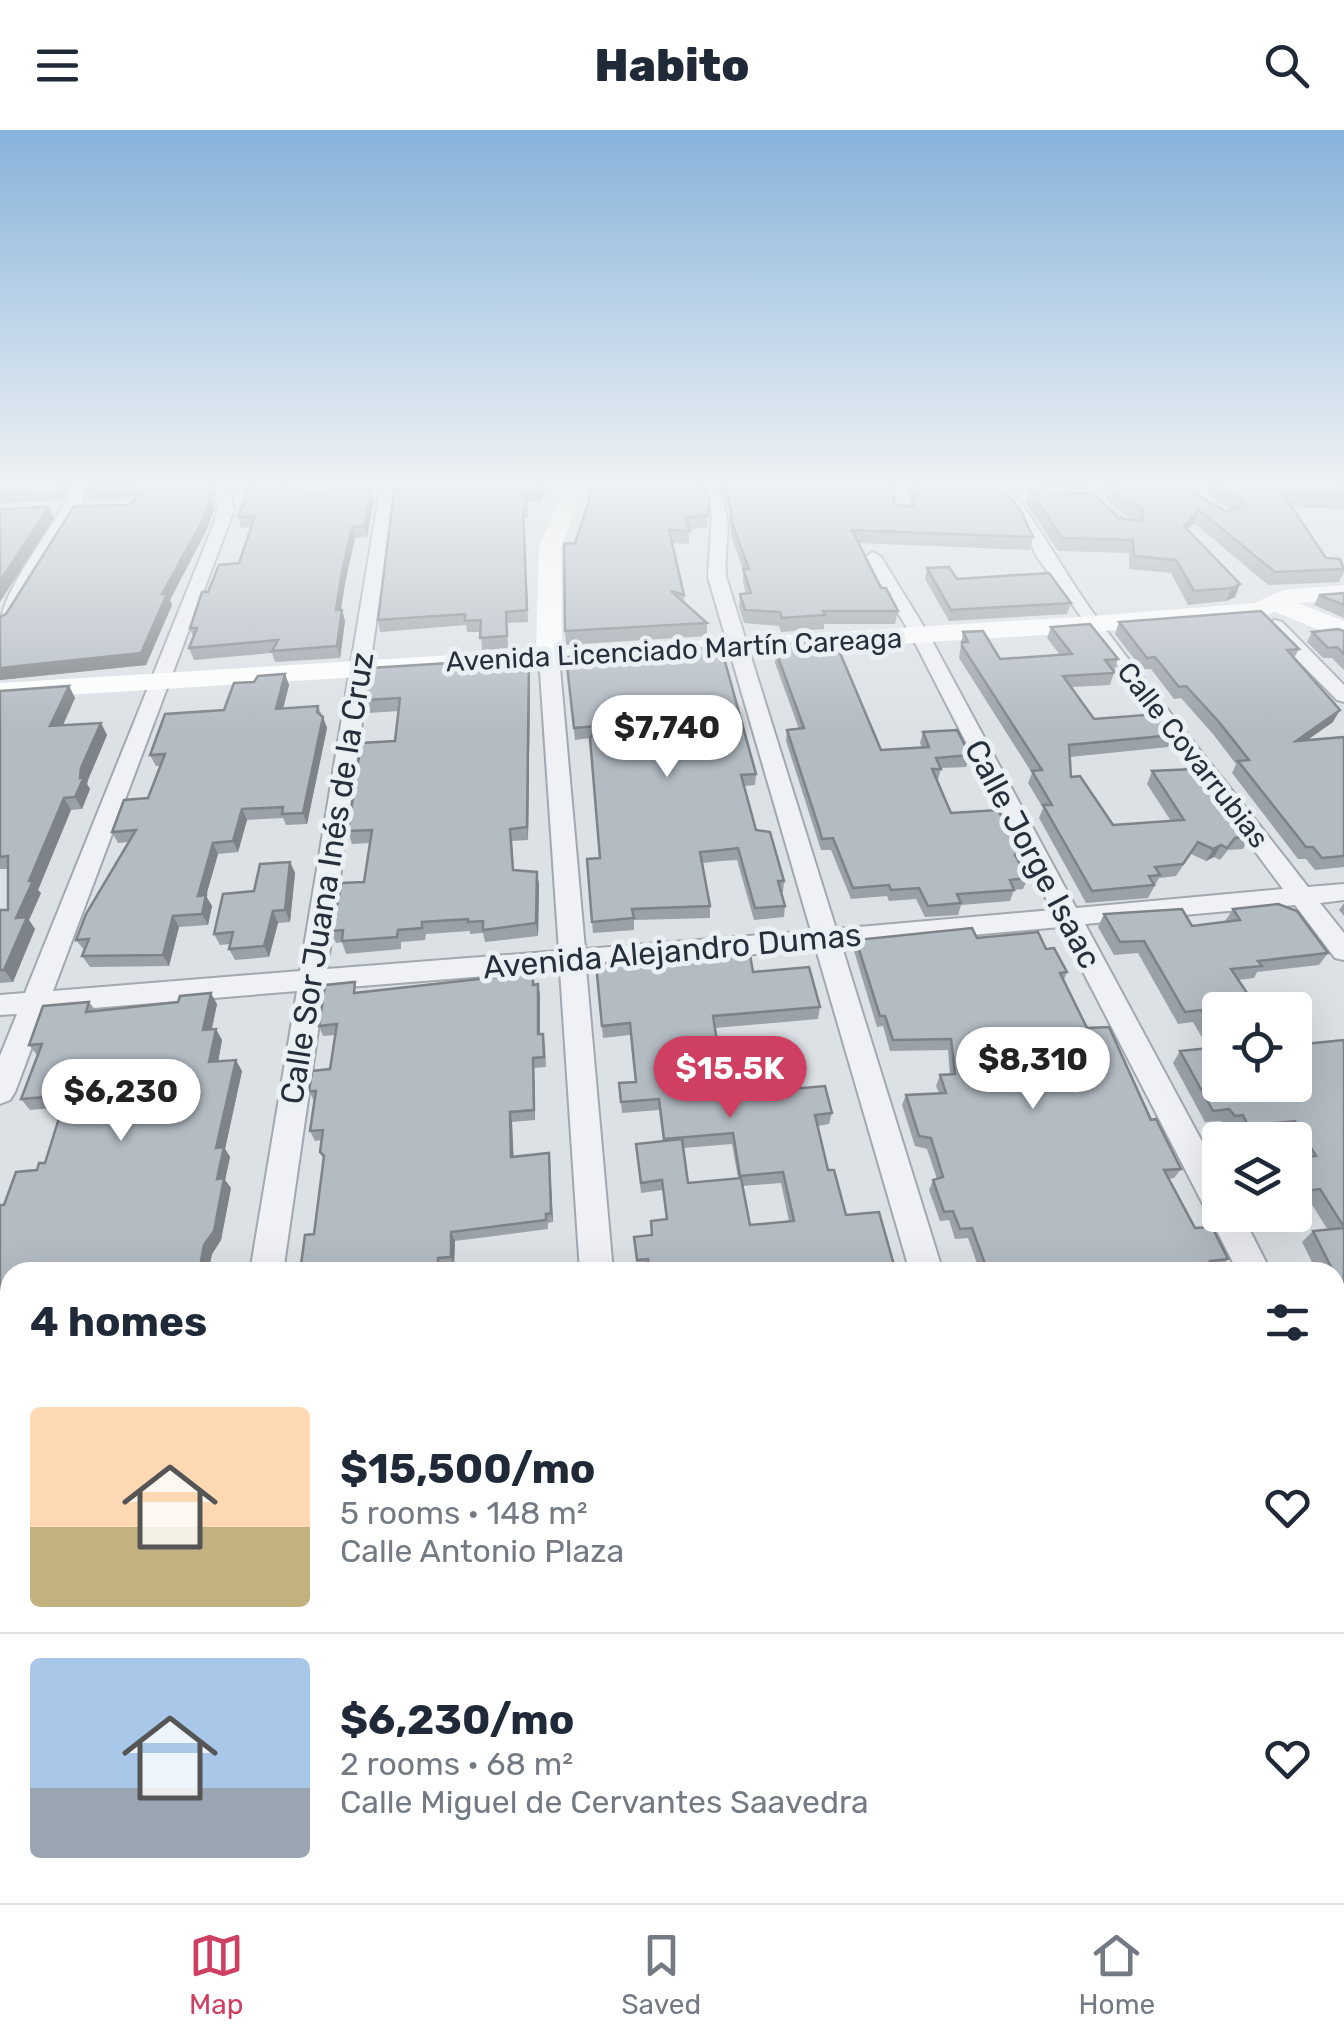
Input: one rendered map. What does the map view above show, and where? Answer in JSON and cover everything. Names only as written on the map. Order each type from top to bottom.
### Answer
[{"type":"street","points":[[0,623],[36,566]]},
{"type":"street","points":[[0,1092],[204,566]]},
{"type":"street","name":"Calle Sor Juana Inés de la Cruz","points":[[269,1262],[371,566]]},
{"type":"street","points":[[550,566],[549,657],[596,1262]]},
{"type":"street","points":[[717,566],[737,645],[925,1262]]},
{"type":"street","name":"Calle Jorge Isaac","points":[[878,566],[920,635],[1202,1172]]},
{"type":"street","name":"Calle Covarrubias","points":[[1051,566],[1344,951]]},
{"type":"street","name":"Avenida Licenciado Martín Careaga","points":[[0,691],[1092,624],[1264,606],[1301,594],[1344,592]]},
{"type":"street","points":[[1264,606],[1322,619],[1344,632]]},
{"type":"street","points":[[1264,606],[1344,696]]},
{"type":"street","name":"Avenida Alejandro Dumas","points":[[0,1006],[827,939],[1344,892]]},
{"type":"street","points":[[1234,1232],[1251,1262]]},
{"type":"building","points":[[0,566],[10,566],[0,581]]},
{"type":"building","points":[[36,566],[178,566],[162,594],[167,594],[141,653],[0,668],[0,617],[6,614]]},
{"type":"building","points":[[219,566],[343,566],[336,610],[342,610],[337,646],[272,651],[278,640],[189,648],[197,628],[190,628],[202,592],[208,592]]},
{"type":"building","points":[[385,566],[525,566],[527,610],[506,612],[507,636],[480,638],[481,620],[465,621],[465,614],[378,620]]},
{"type":"building","points":[[564,566],[677,566],[684,595],[671,591],[707,623],[565,631]]},
{"type":"building","points":[[748,566],[870,566],[898,611],[823,611],[825,615],[782,618],[780,612],[745,610],[740,594],[751,593],[743,569],[749,569]]},
{"type":"building","points":[[1179,566],[1222,566],[1240,584],[1194,591]]},
{"type":"building","points":[[1267,566],[1343,566],[1344,569],[1275,572]]},
{"type":"building","points":[[949,567],[957,579],[1049,573],[1071,603],[951,610],[927,568]]},
{"type":"building","points":[[1344,593],[1344,605],[1319,595]]},
{"type":"building","points":[[1261,611],[1299,649],[1287,650],[1340,710],[1296,741],[1344,737],[1344,856],[1322,858],[1313,847],[1306,847],[1238,761],[1249,760],[1219,722],[1186,686],[1179,687],[1155,657],[1147,658],[1119,622]]},
{"type":"building","points":[[1090,624],[1118,659],[1105,660],[1115,673],[1063,676],[1094,719],[1158,714],[1173,735],[1069,745],[1071,777],[1080,776],[1113,825],[1184,820],[1152,771],[1194,769],[1250,836],[1235,838],[1227,848],[1221,845],[1213,849],[1198,842],[1183,864],[1155,867],[1160,875],[1149,876],[1154,885],[1092,891],[1043,805],[1052,805],[1032,771],[1042,770],[962,646],[962,642],[968,642],[963,632],[983,631],[1000,659],[1072,654],[1051,627]]},
{"type":"building","points":[[1344,631],[1344,654],[1337,647],[1328,648],[1312,632]]},
{"type":"building","points":[[835,641],[881,750],[929,747],[923,732],[957,730],[970,755],[936,758],[941,769],[932,769],[951,813],[998,810],[1022,855],[1015,855],[1028,878],[1010,880],[1014,890],[957,894],[961,903],[928,906],[919,888],[853,888],[833,838],[822,839],[787,730],[804,728],[776,652],[787,644]]},
{"type":"building","points":[[721,647],[756,774],[741,775],[756,830],[770,832],[784,881],[778,881],[785,906],[755,908],[738,848],[700,852],[710,906],[632,909],[634,918],[592,922],[587,859],[600,858],[590,738],[598,726],[574,728],[566,657]]},
{"type":"building","points":[[529,658],[527,827],[510,829],[513,870],[537,872],[536,923],[483,930],[483,921],[468,919],[422,922],[422,928],[398,930],[397,937],[342,941],[343,930],[331,931],[342,883],[364,882],[372,830],[348,831],[361,743],[395,741],[400,698],[365,700],[370,668]]},
{"type":"building","points":[[285,674],[276,709],[318,706],[317,712],[323,717],[303,813],[282,814],[283,807],[242,809],[233,841],[213,843],[198,896],[206,895],[202,914],[173,916],[163,955],[82,956],[89,939],[76,940],[86,914],[136,830],[112,832],[124,800],[148,798],[165,754],[150,755],[165,714],[224,710],[234,683]]},
{"type":"building","points":[[69,686],[50,726],[101,723],[81,768],[80,778],[84,777],[75,797],[64,798],[29,881],[33,881],[16,918],[27,917],[4,970],[0,970],[0,910],[8,910],[8,856],[0,857],[0,691]]},
{"type":"building","points":[[290,862],[285,910],[273,911],[264,946],[229,949],[233,932],[214,934],[223,894],[254,891],[260,864]]},
{"type":"building","points":[[1278,904],[1297,911],[1328,953],[1258,961],[1262,966],[1231,969],[1246,992],[1202,992],[1202,1012],[1185,1012],[1144,941],[1120,942],[1104,914],[1182,909],[1192,926],[1240,920],[1233,909]]},
{"type":"building","points":[[972,928],[977,938],[1038,932],[1046,949],[1054,948],[1067,972],[1060,973],[1087,1028],[1109,1027],[1151,1120],[1156,1119],[1181,1169],[1164,1170],[1195,1228],[1214,1232],[1228,1259],[984,1262],[972,1228],[960,1229],[953,1211],[944,1212],[933,1180],[943,1177],[931,1138],[919,1136],[906,1095],[946,1093],[940,1075],[955,1074],[951,1039],[893,1040],[885,1016],[880,1016],[856,940]]},
{"type":"building","points":[[721,949],[723,957],[750,955],[753,972],[809,967],[820,1007],[713,1016],[719,1054],[761,1051],[768,1091],[825,1086],[832,1113],[815,1115],[828,1170],[834,1170],[846,1215],[879,1212],[893,1262],[637,1260],[634,1237],[652,1235],[651,1221],[667,1219],[662,1180],[641,1183],[636,1144],[682,1139],[688,1183],[741,1178],[750,1225],[794,1221],[783,1172],[740,1176],[733,1133],[664,1139],[659,1099],[621,1102],[619,1083],[636,1082],[630,1023],[602,1026],[596,964],[637,960],[636,956]]},
{"type":"building","points":[[533,973],[533,985],[538,984],[538,1034],[543,1034],[544,1057],[533,1058],[534,1110],[510,1112],[511,1157],[549,1153],[551,1213],[546,1214],[546,1220],[451,1232],[451,1257],[438,1258],[438,1262],[301,1262],[305,1235],[314,1234],[324,1156],[320,1152],[323,1130],[310,1131],[316,1091],[309,1091],[312,1071],[330,1069],[337,1024],[319,1026],[325,985],[355,982],[354,993]]},
{"type":"building","points":[[211,993],[203,1030],[216,1029],[209,1062],[236,1060],[216,1148],[224,1147],[217,1179],[224,1178],[214,1231],[204,1245],[201,1262],[0,1262],[0,1205],[4,1205],[16,1172],[37,1170],[39,1163],[45,1163],[69,1086],[58,1096],[21,1099],[42,1044],[29,1045],[43,1006],[89,1002],[86,1012],[178,1002],[180,996]]},
{"type":"building","points":[[1344,1040],[1344,1227],[1320,1189],[1312,1190],[1312,1156],[1316,1156],[1312,1149],[1312,1122],[1246,1122],[1243,1115],[1235,1116],[1229,1109],[1213,1111],[1208,1102],[1312,1102],[1312,1043]]},
{"type":"building","points":[[1202,1049],[1202,1091],[1180,1051]]},
{"type":"building","points":[[1344,1228],[1344,1262],[1328,1262],[1313,1231]]}]
